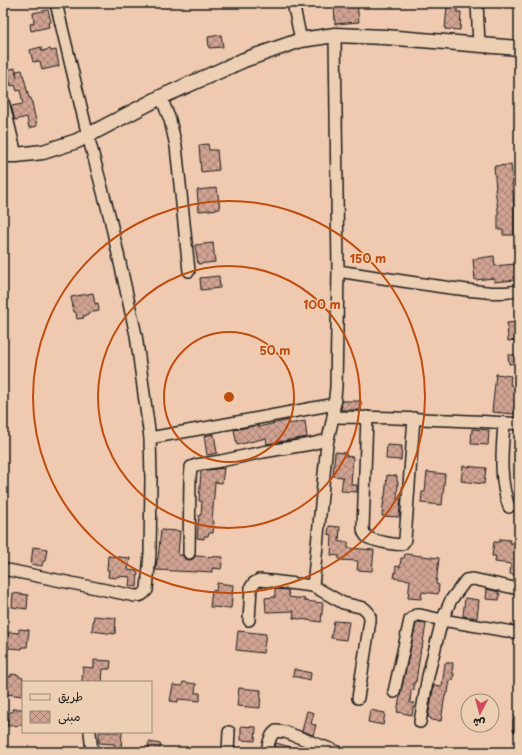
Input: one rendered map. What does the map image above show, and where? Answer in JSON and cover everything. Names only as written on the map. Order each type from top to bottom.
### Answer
[{"type":"main road","points":[[9,155],[43,152],[78,141],[161,97],[244,60],[301,40],[335,35],[385,37],[519,48]]},
{"type":"street","points":[[3,569],[135,596],[142,596],[147,590],[150,553],[150,438],[136,335],[110,218],[88,136],[56,3]]},
{"type":"street","points":[[293,3],[301,40]]},
{"type":"street","points":[[477,3],[479,45]]},
{"type":"street","points":[[313,586],[327,444],[333,418],[336,387],[338,271],[335,35]]},
{"type":"street","points":[[161,97],[170,120],[176,146],[189,271]]},
{"type":"street","points":[[3,101],[9,155]]},
{"type":"street","points":[[338,271],[483,292],[513,292],[519,290]]},
{"type":"street","points":[[150,438],[335,404]]},
{"type":"street","points":[[367,417],[363,532],[371,539],[396,545],[401,544],[406,539],[414,418]]},
{"type":"street","points":[[333,418],[414,418],[519,424]]},
{"type":"street","points":[[504,423],[502,465],[503,482],[509,507]]},
{"type":"street","points":[[189,553],[191,467],[323,441],[327,444]]},
{"type":"street","points":[[420,722],[428,676],[442,620],[451,600],[466,580],[473,579],[519,589]]},
{"type":"street","points":[[249,620],[251,587],[259,580],[313,586],[343,602],[364,608],[368,612],[370,621],[358,698]]},
{"type":"street","points":[[394,692],[410,620],[416,616],[420,615],[519,633]]},
{"type":"street","points":[[519,721],[519,727]]},
{"type":"street","points":[[267,752],[268,745],[273,733],[276,730],[338,752]]},
{"type":"street","points":[[228,752],[229,732]]},
{"type":"street","points":[[90,733],[92,752]]},
{"type":"building","points":[[334,3],[357,3],[359,22],[335,24]]},
{"type":"building","points":[[447,6],[457,7],[457,12],[461,12],[460,30],[445,29]]},
{"type":"building","points":[[48,10],[51,22],[48,23],[49,27],[31,31],[30,24],[34,23],[33,13]]},
{"type":"building","points":[[221,35],[223,47],[209,48],[208,37]]},
{"type":"building","points":[[41,47],[42,51],[50,49],[51,51],[56,50],[59,66],[42,70],[40,61],[33,62],[30,50]]},
{"type":"building","points":[[15,68],[17,78],[16,71],[22,70],[29,98],[31,98],[37,126],[29,128],[27,117],[15,120],[11,106],[23,104],[20,90],[17,91],[15,85],[11,86],[7,70]]},
{"type":"building","points":[[208,144],[209,150],[217,150],[219,170],[201,172],[199,145]]},
{"type":"building","points":[[511,165],[514,206],[514,235],[503,235],[503,230],[498,230],[498,210],[494,166]]},
{"type":"building","points":[[217,188],[220,209],[199,211],[197,190]]},
{"type":"building","points":[[213,243],[215,262],[198,264],[195,245]]},
{"type":"building","points":[[494,256],[495,266],[515,264],[516,280],[494,282],[494,278],[475,280],[473,259]]},
{"type":"building","points":[[219,276],[220,288],[201,290],[200,278]]},
{"type":"building","points":[[93,293],[95,304],[98,303],[99,311],[88,313],[88,315],[83,316],[84,318],[77,319],[71,297]]},
{"type":"building","points":[[519,322],[519,340],[508,341],[507,323]]},
{"type":"building","points":[[508,355],[519,355],[519,363],[509,364]]},
{"type":"building","points":[[496,374],[511,376],[510,385],[519,385],[519,407],[516,407],[515,414],[492,412]]},
{"type":"building","points":[[342,401],[361,401],[361,410],[341,410]]},
{"type":"building","points":[[289,420],[289,424],[305,421],[307,437],[267,444],[266,438],[237,445],[234,430],[258,425],[258,427]]},
{"type":"building","points":[[472,429],[489,430],[488,445],[471,444]]},
{"type":"building","points":[[214,434],[217,453],[207,455],[204,436]]},
{"type":"building","points":[[387,445],[402,446],[401,460],[386,459]]},
{"type":"building","points":[[335,452],[346,453],[346,456],[353,457],[351,485],[357,485],[357,492],[341,491],[343,477],[333,476]]},
{"type":"building","points":[[463,466],[486,468],[484,484],[461,481]]},
{"type":"building","points":[[224,468],[222,483],[215,482],[212,522],[214,522],[213,533],[209,533],[208,536],[204,536],[204,539],[197,538],[202,501],[199,501],[201,471]]},
{"type":"building","points":[[427,472],[445,474],[442,505],[421,503],[422,492],[425,492]]},
{"type":"building","points":[[387,475],[397,476],[397,499],[401,499],[399,517],[382,516]]},
{"type":"building","points":[[329,526],[340,527],[339,542],[348,542],[348,548],[374,550],[372,571],[357,570],[358,561],[339,560],[339,556],[331,555],[332,535],[328,534]]},
{"type":"building","points":[[161,530],[180,531],[178,555],[182,555],[185,559],[189,560],[193,559],[195,556],[223,557],[221,569],[212,568],[212,572],[156,570]]},
{"type":"building","points":[[500,539],[510,540],[510,543],[519,543],[519,575],[510,574],[511,564],[495,562],[496,556],[492,556],[494,542],[500,542]]},
{"type":"building","points":[[33,547],[47,549],[45,561],[43,561],[42,566],[31,564]]},
{"type":"building","points":[[405,554],[439,558],[436,584],[439,585],[438,594],[422,592],[421,599],[408,598],[410,580],[394,578],[396,566],[400,567],[401,558],[404,558]]},
{"type":"building","points":[[108,556],[130,558],[128,570],[138,571],[137,587],[129,586],[130,577],[108,577]]},
{"type":"building","points":[[217,583],[233,585],[231,608],[210,607],[212,590],[216,591]]},
{"type":"building","points":[[275,589],[288,590],[289,597],[305,599],[304,601],[323,603],[321,622],[293,618],[294,611],[266,612],[265,598],[275,597]]},
{"type":"building","points":[[487,589],[499,592],[499,600],[486,599]]},
{"type":"building","points":[[13,593],[28,595],[27,609],[12,607]]},
{"type":"building","points":[[465,598],[479,600],[477,618],[463,616]]},
{"type":"building","points":[[94,616],[116,618],[115,634],[92,631]]},
{"type":"building","points":[[334,621],[349,622],[346,640],[331,638]]},
{"type":"building","points":[[419,622],[426,624],[416,682],[414,682],[414,690],[411,690],[410,703],[414,703],[412,715],[397,712],[416,624]]},
{"type":"building","points":[[19,629],[29,630],[27,647],[22,647],[22,649],[8,648],[9,632],[19,633]]},
{"type":"building","points":[[238,631],[266,634],[263,653],[236,650]]},
{"type":"building","points":[[94,660],[111,661],[110,669],[103,669],[102,681],[82,681],[83,667],[94,668]]},
{"type":"building","points":[[445,663],[453,663],[453,680],[450,680],[448,693],[446,693],[446,696],[445,695],[441,721],[431,720],[431,718],[428,717],[434,685],[442,686]]},
{"type":"building","points":[[294,669],[311,673],[310,680],[293,676]]},
{"type":"building","points":[[11,674],[19,675],[19,677],[23,678],[22,696],[6,694],[7,676],[11,677]]},
{"type":"building","points":[[183,682],[196,684],[195,693],[200,693],[200,701],[178,699],[178,702],[170,701],[173,685],[182,686]]},
{"type":"building","points":[[239,688],[261,690],[260,708],[237,706]]},
{"type":"building","points":[[12,709],[22,709],[22,725],[7,726],[9,712],[13,712]]},
{"type":"building","points":[[370,710],[385,713],[383,725],[368,722]]},
{"type":"building","points":[[307,711],[314,713],[311,724],[316,725],[313,735],[302,731]]},
{"type":"building","points":[[241,726],[256,727],[255,741],[241,740]]},
{"type":"building","points":[[99,733],[122,733],[121,752],[114,752],[115,744],[99,743]]},
{"type":"building","points":[[149,742],[161,744],[159,752],[147,752]]},
{"type":"building","points":[[276,743],[301,750],[300,752],[274,752]]}]
